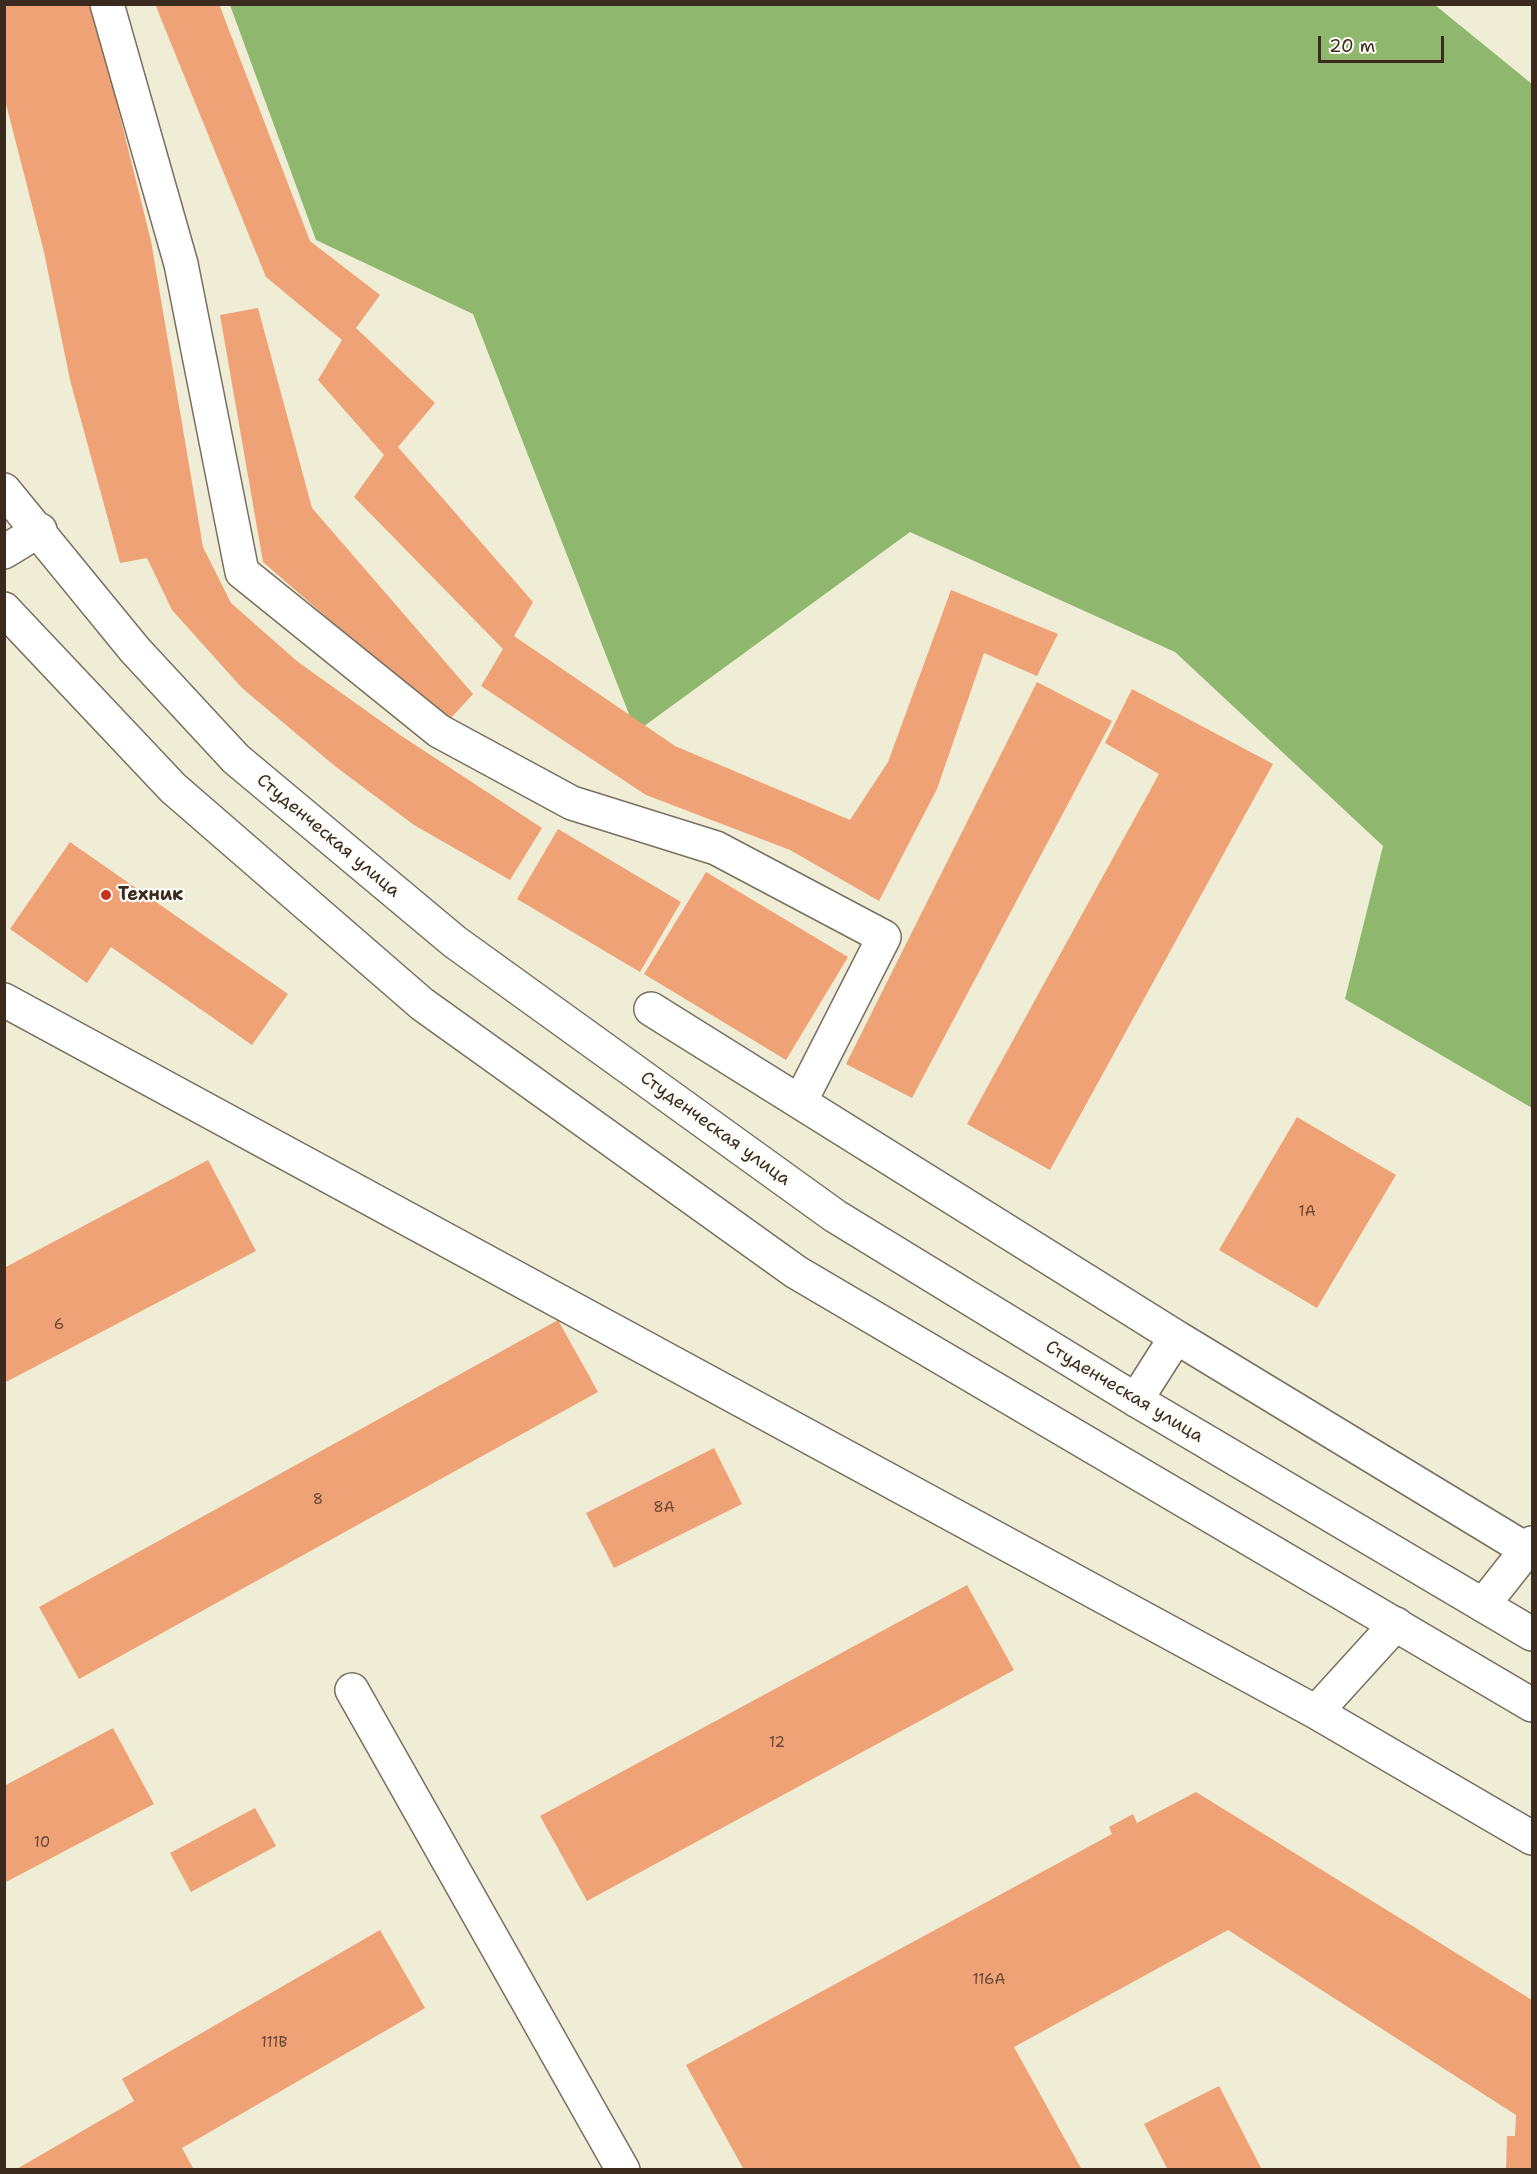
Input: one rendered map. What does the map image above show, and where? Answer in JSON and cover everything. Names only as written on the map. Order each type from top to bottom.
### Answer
[{"type":"main road","points":[[107,4],[181,264],[242,572],[439,731],[572,803],[716,848],[884,937],[800,1102]]},
{"type":"main road","name":"Студенческая улица","points":[[4,489],[40,530],[135,650],[236,759],[456,942],[835,1216],[1136,1400],[1533,1634]]},
{"type":"main road","points":[[4,552],[40,530]]},
{"type":"main road","points":[[4,609],[173,788],[422,1005],[796,1272],[1533,1705]]},
{"type":"main road","points":[[4,1000],[1316,1712],[1533,1838]]},
{"type":"main road","points":[[651,1009],[1176,1338],[1530,1546],[1483,1605]]},
{"type":"main road","points":[[1136,1400],[1176,1338]]},
{"type":"main road","points":[[1316,1712],[1396,1624]]},
{"type":"main road","points":[[351,1690],[623,2169]]},
{"type":"green space","points":[[230,5],[1435,5],[1532,84],[1532,1108],[1345,999],[1383,846],[1175,652],[910,532],[636,732],[473,314],[316,240]]},
{"type":"building","points":[[4,4],[89,4],[106,60],[151,241],[203,547],[231,603],[298,662],[403,737],[542,828],[510,880],[414,825],[336,767],[242,688],[172,610],[147,558],[120,563],[70,380],[44,252],[4,96]]},
{"type":"building","points":[[155,4],[219,4],[310,241],[380,295],[356,328],[435,403],[398,447],[533,602],[514,636],[675,746],[850,820],[888,762],[951,590],[1058,634],[1037,676],[984,653],[937,789],[879,901],[790,850],[646,795],[481,686],[503,649],[354,497],[384,455],[318,380],[342,340],[266,277]]},
{"type":"building","points":[[258,308],[312,508],[473,694],[451,718],[386,669],[263,562],[220,315]]},
{"type":"building","points":[[1037,682],[1112,721],[912,1098],[846,1064]]},
{"type":"building","points":[[1132,689],[1273,764],[1050,1170],[967,1124],[1159,774],[1105,743]]},
{"type":"building","points":[[558,829],[681,902],[640,972],[517,899]]},
{"type":"building","points":[[70,842],[288,994],[252,1045],[111,947],[87,983],[10,929]]},
{"type":"building","points":[[706,872],[848,957],[786,1060],[644,974]]},
{"type":"building","points":[[1297,1117],[1396,1175],[1317,1308],[1219,1250]]},
{"type":"building","points":[[208,1160],[256,1251],[4,1383],[4,1268]]},
{"type":"building","points":[[558,1320],[598,1392],[79,1679],[39,1607]]},
{"type":"building","points":[[714,1448],[742,1504],[614,1568],[586,1513]]},
{"type":"building","points":[[967,1585],[1014,1670],[587,1901],[540,1816]]},
{"type":"building","points":[[113,1728],[154,1804],[4,1883],[4,1786]]},
{"type":"building","points":[[1196,1792],[1532,2000],[1532,2170],[1506,2170],[1507,2136],[1515,2136],[1516,2115],[1228,1930],[1014,2047],[1082,2170],[744,2170],[686,2065],[1112,1834],[1109,1827],[1133,1814],[1137,1823]]},
{"type":"building","points":[[255,1808],[276,1846],[191,1892],[170,1853]]},
{"type":"building","points":[[380,1930],[425,2008],[182,2148],[194,2170],[15,2170],[134,2101],[122,2079]]},
{"type":"building","points":[[1219,2086],[1261,2168],[1168,2170],[1144,2124]]},
{"type":"place","name":"Техник","points":[[106,895]]}]
